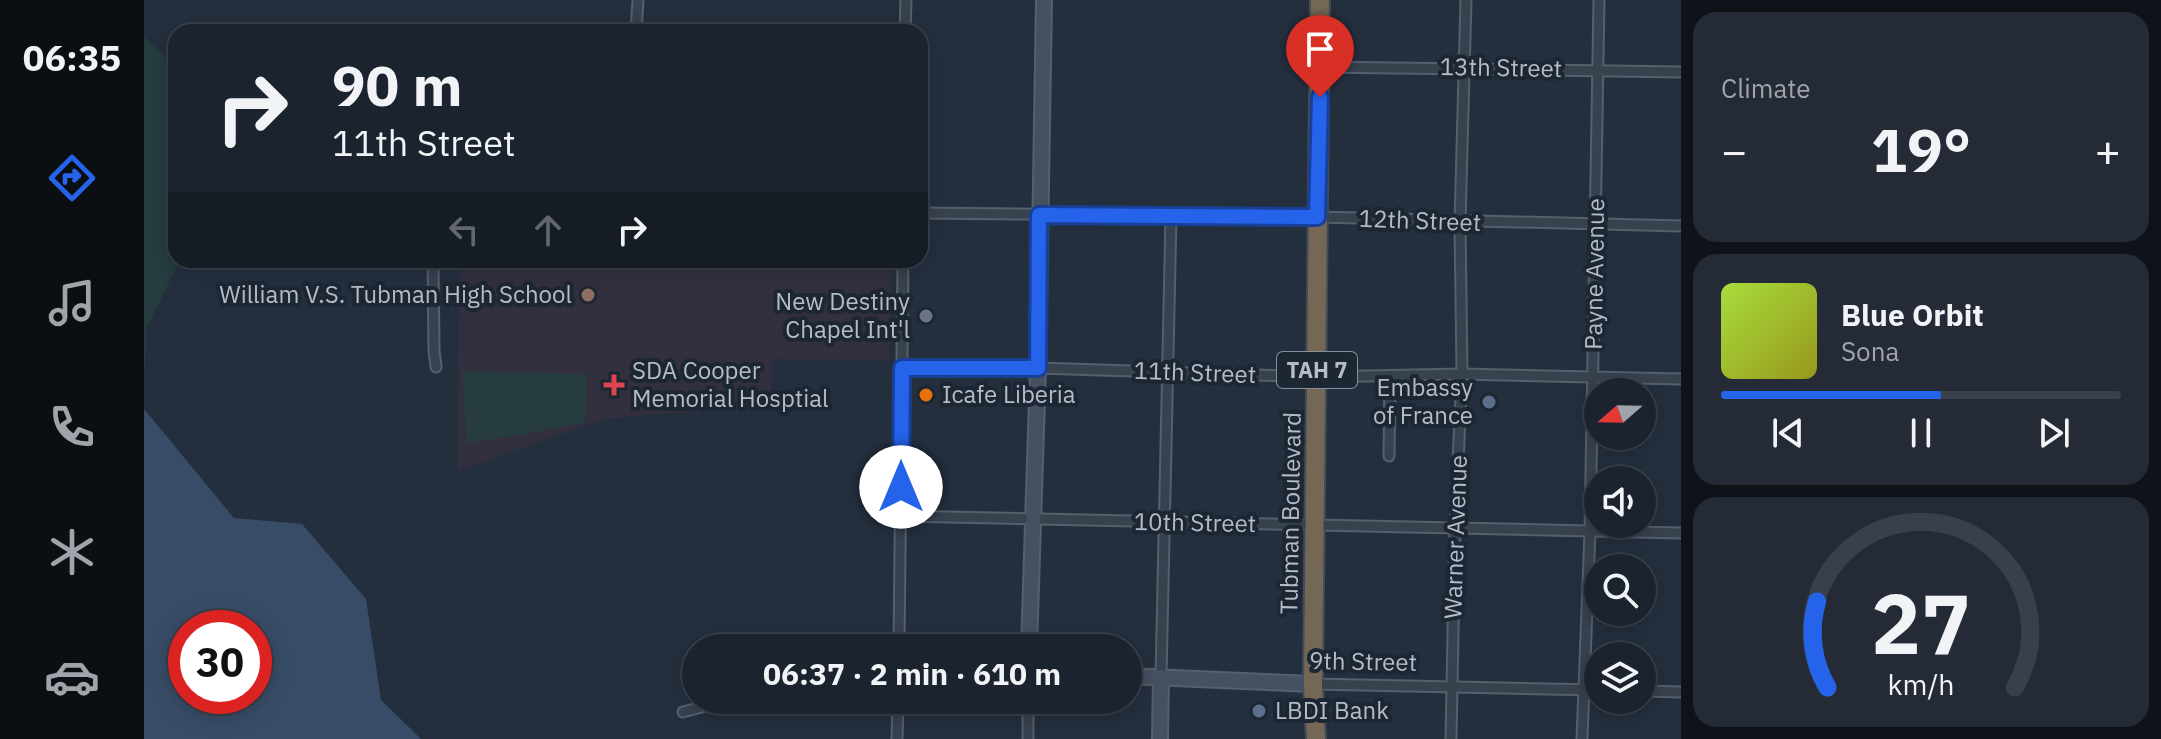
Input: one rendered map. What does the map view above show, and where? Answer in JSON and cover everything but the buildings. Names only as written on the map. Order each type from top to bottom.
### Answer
[{"type":"highway","name":"Tubman Boulevard","points":[[1316,739],[1313,684],[1320,0]]},
{"type":"street","points":[[636,24],[638,0]]},
{"type":"street","points":[[905,24],[906,0]]},
{"type":"street","points":[[1029,634],[1038,368],[1044,0]]},
{"type":"street","name":"Warner Avenue","points":[[1451,739],[1462,374],[1460,223],[1466,0]]},
{"type":"street","name":"Payne Avenue","points":[[1591,466],[1599,0]]},
{"type":"street","name":"13th Street","points":[[1320,67],[1681,72]]},
{"type":"street","name":"12th Street","points":[[928,213],[1317,217],[1460,223],[1681,226]]},
{"type":"street","points":[[1160,739],[1171,216]]},
{"type":"street","points":[[433,268],[436,367]]},
{"type":"street","points":[[899,634],[903,268]]},
{"type":"street","name":"11th Street","points":[[902,368],[1038,368],[1316,377],[1462,374],[1681,379]]},
{"type":"street","points":[[1389,456],[1390,376]]},
{"type":"street","name":"10th Street","points":[[901,516],[1584,531]]},
{"type":"street","name":"10th Street","points":[[1656,532],[1681,533]]},
{"type":"street","name":"Payne Avenue","points":[[1586,642],[1590,538]]},
{"type":"street","name":"9th Street","points":[[1142,676],[1313,684],[1584,689]]},
{"type":"street","points":[[1656,691],[1681,692]]},
{"type":"street","name":"Payne Avenue","points":[[1582,739],[1584,706]]},
{"type":"street","points":[[897,739],[898,714]]},
{"type":"street","points":[[1028,714],[1028,739]]},
{"type":"shaded area","name":"SDA Cooper Memorial Hosptial","points":[[460,268],[892,268],[889,361],[773,359],[769,409],[605,419],[457,471]]},
{"type":"green space","points":[[144,37],[168,60],[168,268],[176,268],[147,327],[144,381]]},
{"type":"green space","points":[[462,371],[587,374],[585,423],[467,444]]},
{"type":"water","points":[[144,409],[234,518],[302,524],[366,599],[381,700],[421,739],[144,739]]},
{"type":"place","name":"William V.S. Tubman High School","points":[[588,295]]},
{"type":"place","name":"New Destiny Chapel Int'l","points":[[926,316]]},
{"type":"place","name":"SDA Cooper Memorial Hosptial","points":[[614,385]]},
{"type":"place","name":"Icafe Liberia","points":[[926,395]]},
{"type":"place","name":"Embassy of France","points":[[1489,402]]},
{"type":"place","name":"LBDI Bank","points":[[1259,711]]},
{"type":"route","points":[[901,487],[902,368],[1038,368],[1039,215],[1317,217],[1320,97]]}]
